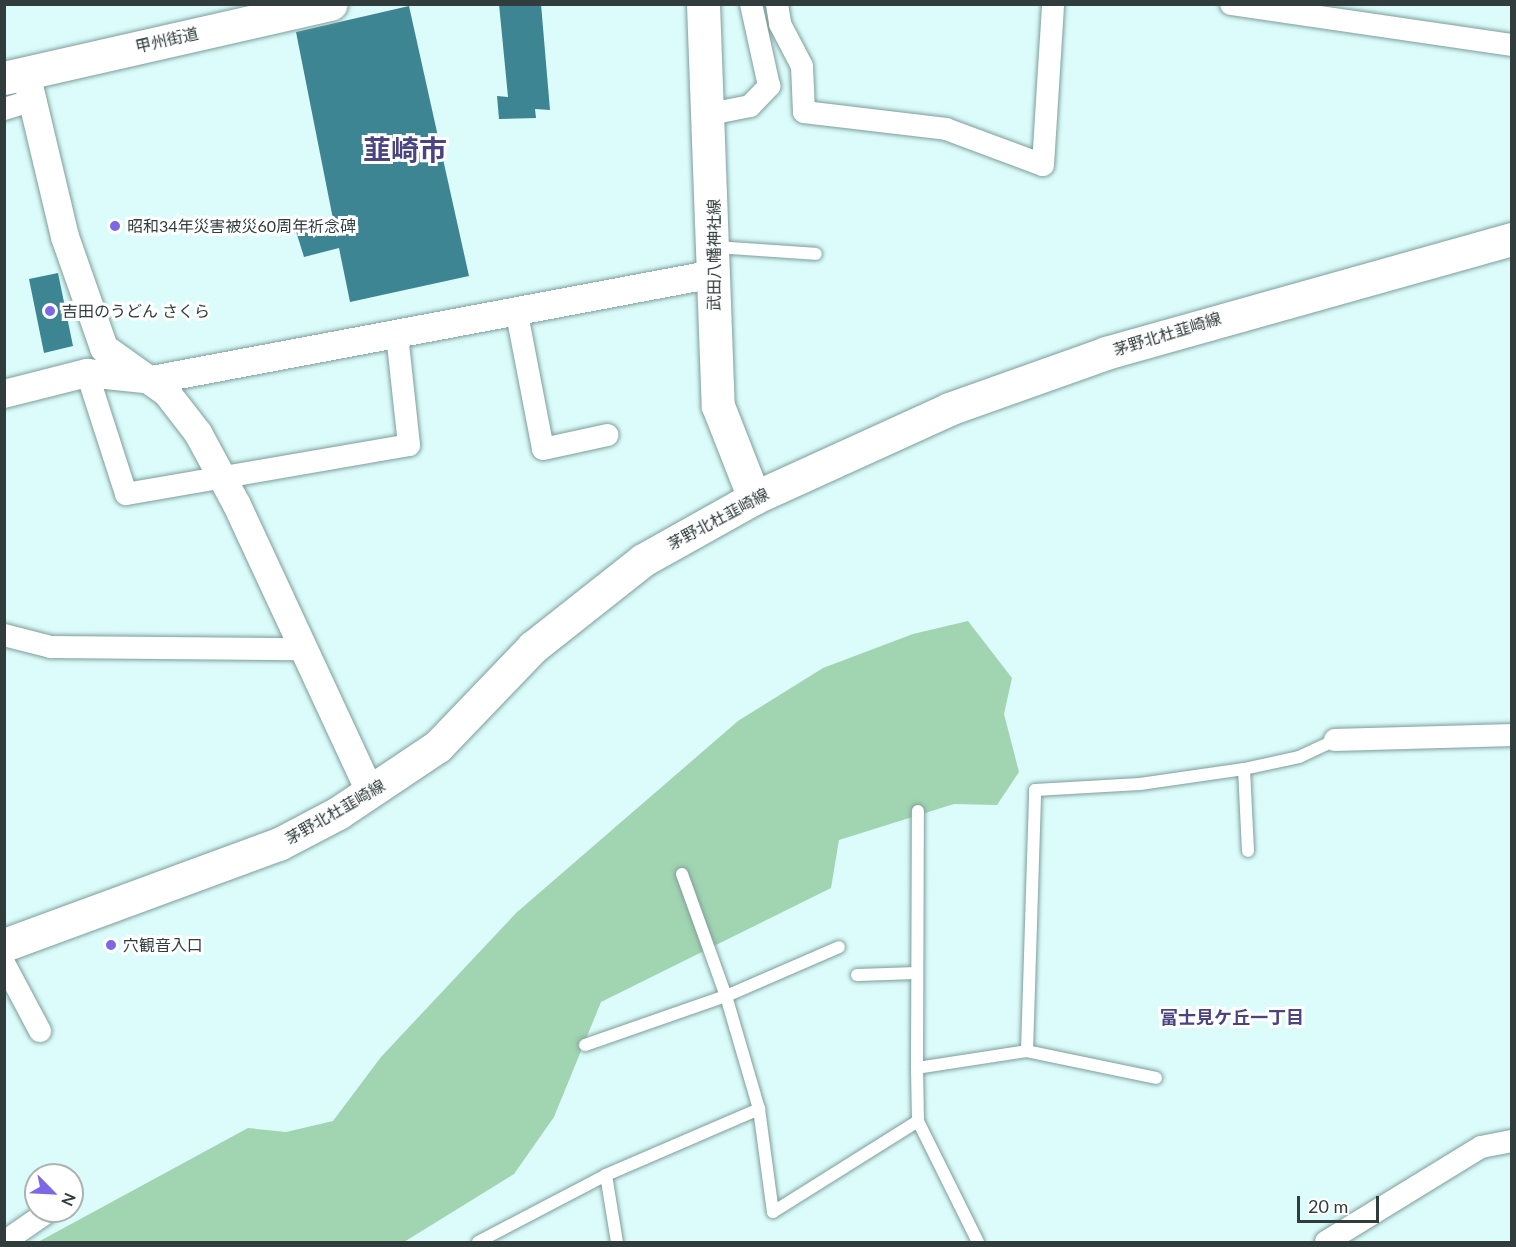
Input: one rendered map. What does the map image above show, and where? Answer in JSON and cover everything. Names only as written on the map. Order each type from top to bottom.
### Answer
[{"type":"main road","name":"甲州街道","points":[[21,84],[331,4]]},
{"type":"main road","name":"武田八幡神社線","points":[[703,4],[710,114],[718,406],[754,498]]},
{"type":"main road","name":"茅野北杜韮崎線","points":[[4,945],[279,844],[370,792],[438,746],[534,647],[643,560],[754,498],[949,409],[1106,353],[1512,239]]},
{"type":"street","points":[[710,114],[750,106],[769,86],[751,4]]},
{"type":"street","points":[[758,32],[779,14],[802,66],[804,112],[946,129],[1043,165],[1053,4]]},
{"type":"street","points":[[1231,4],[1351,13],[1512,45]]},
{"type":"street","points":[[4,109],[21,84]]},
{"type":"street","points":[[21,84],[65,237],[104,348],[152,380],[198,433],[223,476],[301,649],[370,792]]},
{"type":"street","points":[[4,394],[87,373],[152,380],[517,314],[714,260]]},
{"type":"street","points":[[517,314],[543,449],[608,435]]},
{"type":"street","points":[[87,373],[126,495],[223,476],[409,445],[397,334]]},
{"type":"street","points":[[4,635],[51,647],[301,649]]},
{"type":"street","points":[[1335,740],[1512,735]]},
{"type":"street","points":[[4,963],[40,1031]]},
{"type":"street","points":[[1326,1242],[1481,1147],[1512,1142]]},
{"type":"street","points":[[4,1242],[32,1223]]},
{"type":"lane","points":[[714,260],[816,254]]},
{"type":"lane","points":[[1027,1051],[1035,790],[1140,784],[1244,769],[1299,757],[1335,740]]},
{"type":"lane","points":[[1244,769],[1248,850]]},
{"type":"lane","points":[[918,811],[918,1121],[978,1242]]},
{"type":"lane","points":[[681,874],[726,996],[759,1109],[773,1212],[918,1121]]},
{"type":"lane","points":[[585,1045],[726,996],[839,946]]},
{"type":"lane","points":[[857,975],[917,973]]},
{"type":"lane","points":[[917,1068],[1027,1051],[1156,1078]]},
{"type":"lane","points":[[478,1242],[606,1175],[759,1109]]},
{"type":"lane","points":[[606,1175],[617,1242]]},
{"type":"green space","points":[[968,621],[1012,678],[1004,714],[1019,772],[997,805],[954,804],[839,840],[831,888],[601,1002],[554,1117],[514,1174],[404,1242],[38,1242],[73,1223],[84,1223],[84,1217],[248,1128],[286,1132],[333,1121],[381,1057],[516,913],[738,721],[823,668],[913,634]]},
{"type":"building","points":[[499,4],[541,4],[550,110],[535,109],[536,118],[499,119],[497,96],[508,97]]},
{"type":"building","points":[[409,6],[469,276],[350,302],[339,248],[304,257],[294,225],[333,219],[296,32]]},
{"type":"building","points":[[58,273],[73,346],[44,353],[29,279]]},
{"type":"place","name":"昭和34年災害被災60周年祈念碑","points":[[115,226]]},
{"type":"place","name":"吉田のうどん さくら","points":[[50,311]]},
{"type":"place","name":"穴観音入口","points":[[111,945]]},
{"type":"district","name":"韮崎市","points":[[405,149]]},
{"type":"district","name":"富士見ケ丘一丁目","points":[[1232,1017]]}]
